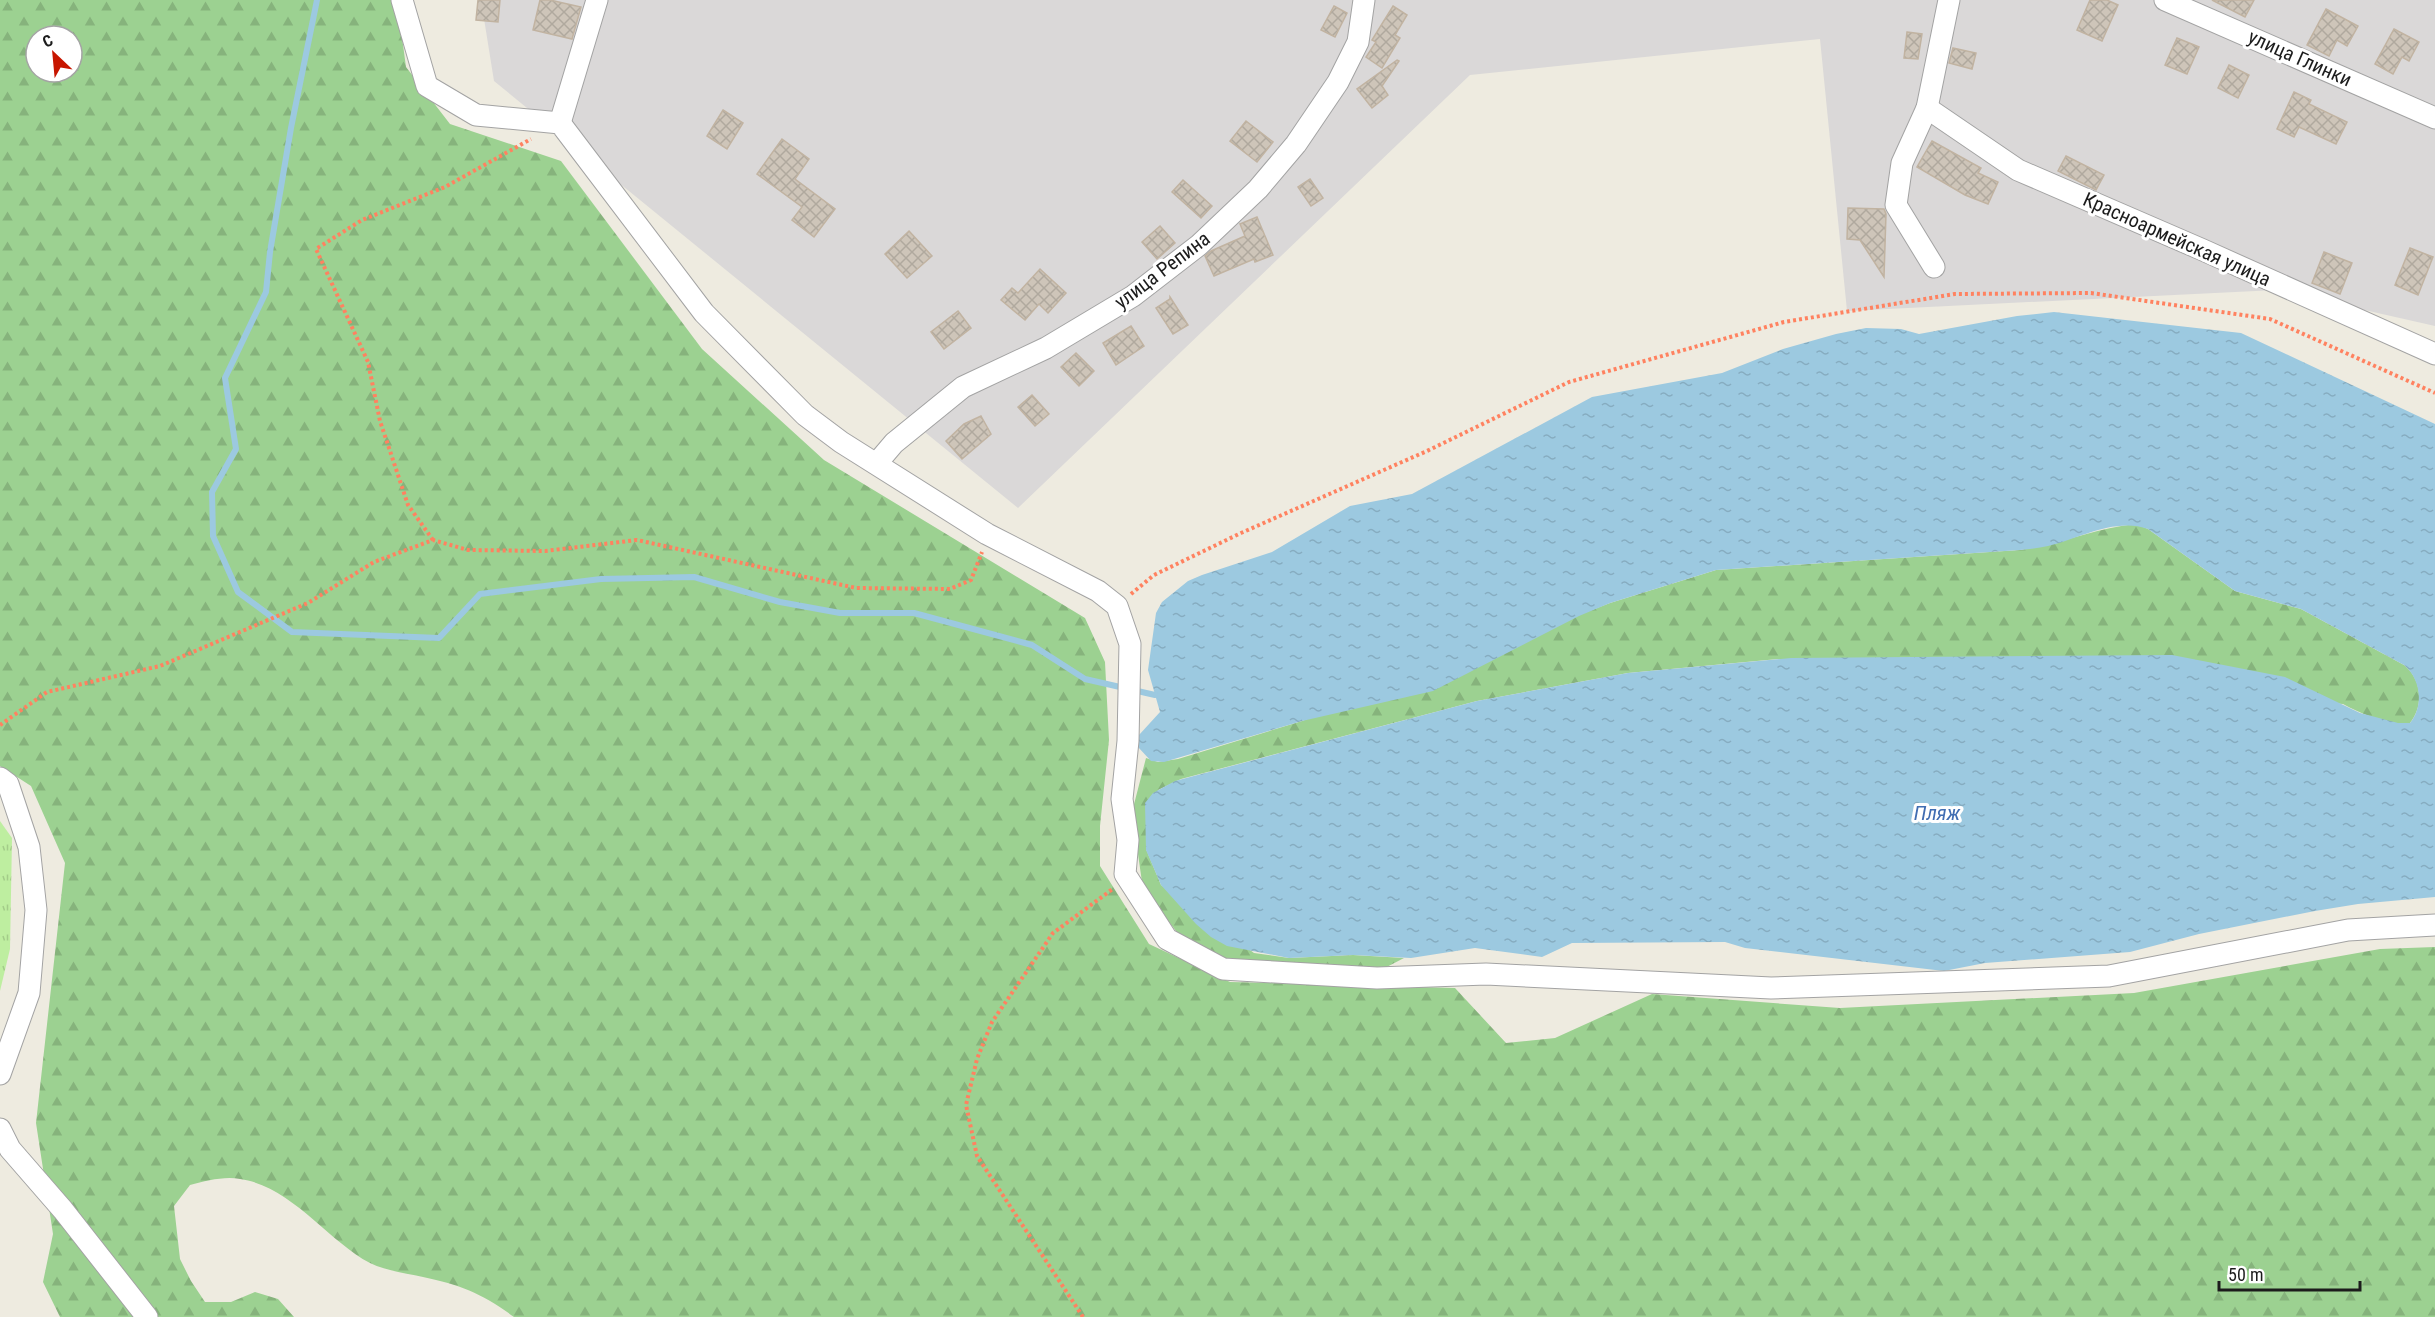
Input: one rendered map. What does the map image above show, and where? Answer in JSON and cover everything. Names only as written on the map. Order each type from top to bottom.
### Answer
[{"type":"street","points":[[402,0],[427,86],[476,115],[560,123],[704,313],[805,414],[841,442],[987,534],[1098,591],[1116,606],[1130,644],[1128,741],[1122,799],[1128,840],[1125,874],[1167,939],[1223,969],[1377,978],[1485,974],[1771,988],[2109,976],[2348,930],[2435,925]]},
{"type":"street","points":[[560,123],[597,0]]},
{"type":"street","name":"улица Репина","points":[[877,463],[894,443],[963,387],[1046,348],[1133,296],[1199,245],[1258,189],[1296,144],[1338,82],[1358,42],[1364,0]]},
{"type":"street","points":[[1934,267],[1896,206],[1902,163],[1927,108],[1949,0]]},
{"type":"street","name":"улица Глинки","points":[[2165,0],[2435,118]]},
{"type":"street","name":"Красноармейская улица","points":[[1927,108],[2018,170],[2214,254],[2435,354]]},
{"type":"street","points":[[0,778],[8,784],[30,847],[36,910],[29,993],[0,1074]]},
{"type":"street","points":[[0,1129],[10,1149],[63,1210],[147,1317]]},
{"type":"path","points":[[433,540],[408,505],[380,421],[368,362],[316,249],[362,220],[445,187],[560,123]]},
{"type":"path","points":[[1116,606],[1154,575],[1241,533],[1427,451],[1569,382],[1784,322],[1818,316],[1955,294],[2091,293],[2271,319],[2435,393]]},
{"type":"path","points":[[0,725],[47,692],[160,666],[308,603],[374,562],[433,540],[468,550],[545,551],[638,540],[856,588],[950,589],[971,580],[987,534]]},
{"type":"path","points":[[1083,1317],[977,1156],[966,1105],[977,1059],[992,1022],[1053,933],[1115,887],[1125,874]]},
{"type":"shaded area","points":[[481,0],[2435,0],[2435,326],[2276,290],[1847,311],[1820,39],[1470,75],[1018,508],[494,81]]},
{"type":"green space","points":[[0,0],[397,0],[406,67],[450,124],[561,161],[702,349],[824,460],[1085,618],[1105,662],[1109,740],[1100,826],[1100,866],[1149,944],[1230,982],[1455,988],[1506,1043],[1555,1038],[1652,994],[1840,1008],[2134,993],[2380,949],[2435,947],[2435,1317],[514,1317],[482,1296],[460,1287],[376,1266],[354,1253],[276,1192],[258,1184],[228,1178],[190,1185],[174,1206],[180,1259],[205,1302],[231,1302],[255,1292],[278,1299],[294,1317],[60,1317],[43,1282],[53,1234],[36,1123],[65,863],[31,786],[0,766]]},
{"type":"green space","points":[[2136,524],[2148,529],[2235,591],[2301,609],[2404,665],[2418,685],[2419,701],[2415,716],[2410,723],[2392,723],[2366,715],[2343,704],[1778,659],[1628,673],[1477,701],[1181,779],[1158,790],[1146,849],[1161,885],[1254,953],[1289,958],[1353,955],[1404,958],[1379,971],[1228,961],[1180,936],[1143,889],[1132,812],[1146,758],[1158,762],[1178,759],[1302,721],[1610,603],[1716,570],[2020,550]]},
{"type":"green space","points":[[0,821],[12,838],[10,949],[0,991]]},
{"type":"water","name":"Пляж","points":[[2054,312],[2241,333],[2435,424],[2435,897],[2358,904],[2315,911],[2199,934],[2130,952],[1985,963],[1944,971],[1745,948],[1725,942],[1572,943],[1542,957],[1475,948],[1411,958],[1353,955],[1289,958],[1227,946],[1211,937],[1196,924],[1161,885],[1146,850],[1145,803],[1153,793],[1175,781],[1477,701],[1628,673],[1791,658],[2172,655],[2285,677],[2360,713],[2398,723],[2410,723],[2417,709],[2419,693],[2414,678],[2404,665],[2301,609],[2235,591],[2148,529],[2123,525],[2098,530],[2048,546],[2027,549],[1716,570],[1610,603],[1579,616],[1433,691],[1302,721],[1164,762],[1151,761],[1138,747],[1139,735],[1160,712],[1148,670],[1156,613],[1162,602],[1188,581],[1272,552],[1350,506],[1412,494],[1592,397],[1722,373],[1783,349],[1866,328],[1901,329],[1919,334],[2017,316]]},
{"type":"building","points":[[478,0],[500,0],[498,22],[476,20]]},
{"type":"building","points":[[540,0],[581,7],[572,39],[533,30]]},
{"type":"building","points":[[2090,0],[2107,0],[2118,5],[2102,41],[2077,30]]},
{"type":"building","points":[[2212,0],[2254,0],[2245,17]]},
{"type":"building","points":[[1334,6],[1347,13],[1335,37],[1321,30]]},
{"type":"building","points":[[1393,6],[1407,15],[1395,35],[1400,38],[1382,68],[1366,57],[1376,42],[1372,40]]},
{"type":"building","points":[[2326,9],[2358,26],[2347,46],[2337,40],[2329,56],[2307,45]]},
{"type":"building","points":[[2394,29],[2419,42],[2409,61],[2402,57],[2393,74],[2375,64]]},
{"type":"building","points":[[1907,32],[1922,34],[1918,59],[1904,58]]},
{"type":"building","points":[[2177,38],[2199,47],[2187,74],[2165,65]]},
{"type":"building","points":[[1953,48],[1976,53],[1972,69],[1949,63]]},
{"type":"building","points":[[1397,60],[1399,61],[1382,86],[1388,95],[1372,108],[1357,89]]},
{"type":"building","points":[[2229,65],[2249,75],[2238,98],[2218,88]]},
{"type":"building","points":[[2294,92],[2311,100],[2309,104],[2347,122],[2336,144],[2299,127],[2294,137],[2277,129]]},
{"type":"building","points":[[723,110],[743,123],[727,149],[707,136]]},
{"type":"building","points":[[1246,121],[1273,142],[1257,162],[1230,141]]},
{"type":"building","points":[[782,139],[809,159],[795,179],[835,209],[814,237],[792,220],[802,207],[757,174]]},
{"type":"building","points":[[1932,141],[1981,168],[1978,173],[1998,182],[1988,204],[1965,195],[1917,167]]},
{"type":"building","points":[[2066,156],[2104,175],[2096,190],[2058,171]]},
{"type":"building","points":[[1310,179],[1323,198],[1311,206],[1298,187]]},
{"type":"building","points":[[1183,180],[1212,206],[1201,218],[1172,192]]},
{"type":"building","points":[[1848,208],[1884,209],[1886,214],[1884,277],[1860,240],[1847,239]]},
{"type":"building","points":[[1257,217],[1273,255],[1255,262],[1254,259],[1214,276],[1205,256],[1245,236],[1240,224]]},
{"type":"building","points":[[1160,226],[1175,243],[1157,259],[1142,242]]},
{"type":"building","points":[[909,231],[932,256],[907,278],[885,254]]},
{"type":"building","points":[[2410,248],[2433,257],[2418,295],[2395,285]]},
{"type":"building","points":[[2324,252],[2352,263],[2340,294],[2312,283]]},
{"type":"building","points":[[1040,269],[1066,293],[1048,313],[1039,304],[1025,320],[1001,300],[1012,288],[1018,293]]},
{"type":"building","points":[[1170,297],[1188,325],[1173,334],[1156,308]]},
{"type":"building","points":[[958,311],[971,328],[944,349],[931,332]]},
{"type":"building","points":[[1131,326],[1144,346],[1116,365],[1103,343]]},
{"type":"building","points":[[1076,353],[1094,371],[1079,386],[1061,367]]},
{"type":"building","points":[[1032,395],[1049,414],[1035,426],[1018,407]]},
{"type":"building","points":[[981,416],[991,434],[962,459],[946,441],[964,424]]},
{"type":"waterway","points":[[317,0],[291,128],[270,252],[266,292],[225,378],[236,449],[212,492],[213,536],[238,592],[292,632],[439,638],[480,594],[601,579],[694,577],[780,602],[840,613],[914,613],[1032,645],[1085,679],[1155,695]]}]
